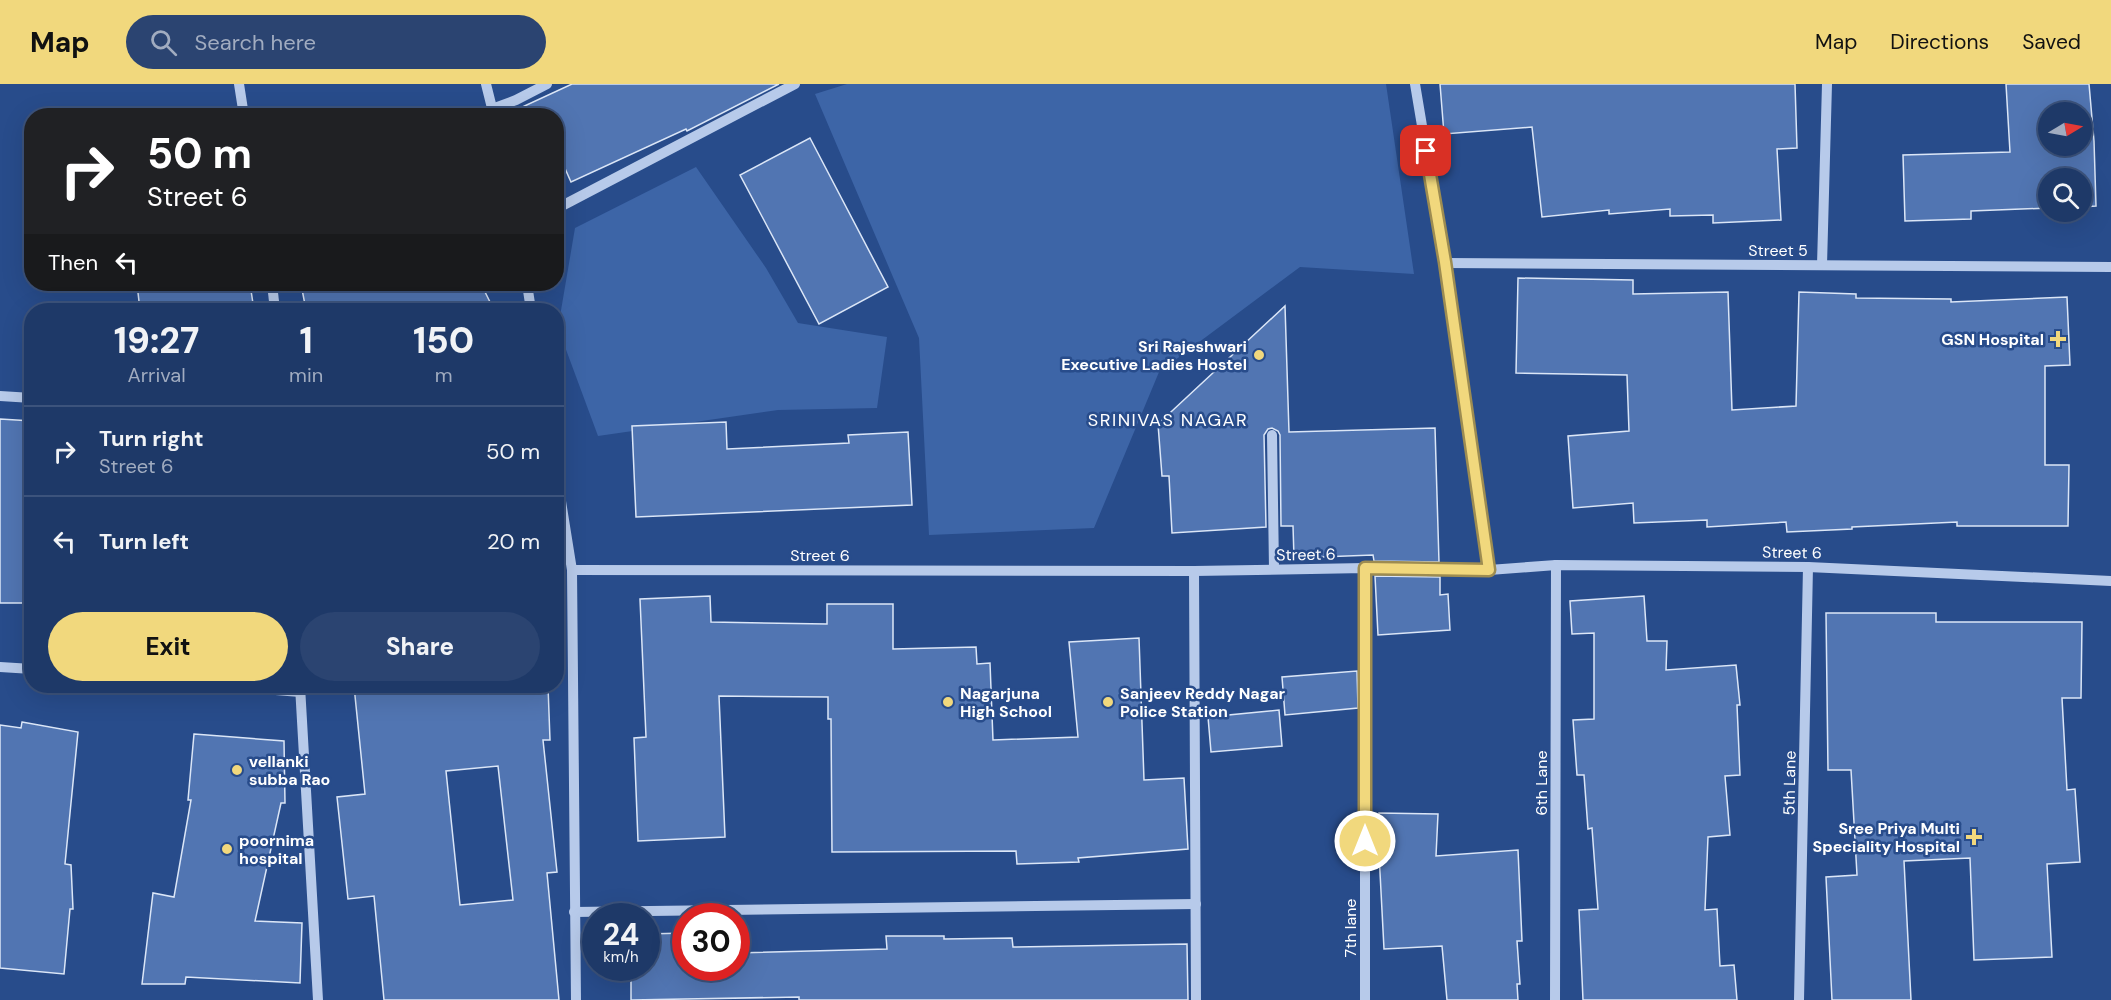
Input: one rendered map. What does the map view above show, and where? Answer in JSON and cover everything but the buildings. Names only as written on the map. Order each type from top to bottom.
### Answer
[{"type":"street","points":[[239,84],[243,108]]},
{"type":"street","points":[[486,84],[492,108]]},
{"type":"street","points":[[501,108],[547,84]]},
{"type":"street","points":[[564,205],[795,84]]},
{"type":"street","points":[[1415,84],[1445,262],[1489,570]]},
{"type":"street","points":[[1822,265],[1827,84]]},
{"type":"street","name":"Street 5","points":[[1445,262],[2111,267]]},
{"type":"street","points":[[0,396],[24,398]]},
{"type":"street","points":[[1272,435],[1274,569]]},
{"type":"street","points":[[564,517],[573,570],[576,1000]]},
{"type":"street","name":"Street 6","points":[[573,570],[1194,571],[1365,568],[1489,570],[1556,565],[1808,567],[2111,580]]},
{"type":"street","name":"6th Lane","points":[[1555,1000],[1556,565]]},
{"type":"street","name":"5th Lane","points":[[1799,1000],[1808,567]]},
{"type":"street","name":"7th lane","points":[[1365,568],[1365,1000]]},
{"type":"street","points":[[1194,571],[1196,1000]]},
{"type":"street","points":[[0,667],[24,668]]},
{"type":"street","points":[[300,693],[318,1000]]},
{"type":"street","points":[[574,912],[1196,904]]},
{"type":"shaded area","points":[[847,84],[1386,84],[1414,274],[1300,267],[1159,372],[1094,528],[929,535],[919,338],[815,94]]},
{"type":"shaded area","points":[[696,167],[766,268],[798,323],[887,337],[877,408],[778,410],[598,436],[564,344],[562,303],[575,228]]},
{"type":"place","name":"GSN Hospital","points":[[2058,339]]},
{"type":"place","name":"Sri Rajeshwari Executive Ladies Hostel","points":[[1259,355]]},
{"type":"place","name":"Nagarjuna High School","points":[[948,702]]},
{"type":"place","name":"Sanjeev Reddy Nagar Police Station","points":[[1108,702]]},
{"type":"place","name":"vellanki subba Rao","points":[[237,770]]},
{"type":"place","name":"Sree Priya Multi Speciality Hospital","points":[[1974,837]]},
{"type":"place","name":"poornima hospital","points":[[227,849]]},
{"type":"district","name":"SRINIVAS NAGAR","points":[[1168,420]]},
{"type":"route","points":[[1365,841],[1365,568],[1489,570],[1445,262],[1426,151]]}]
